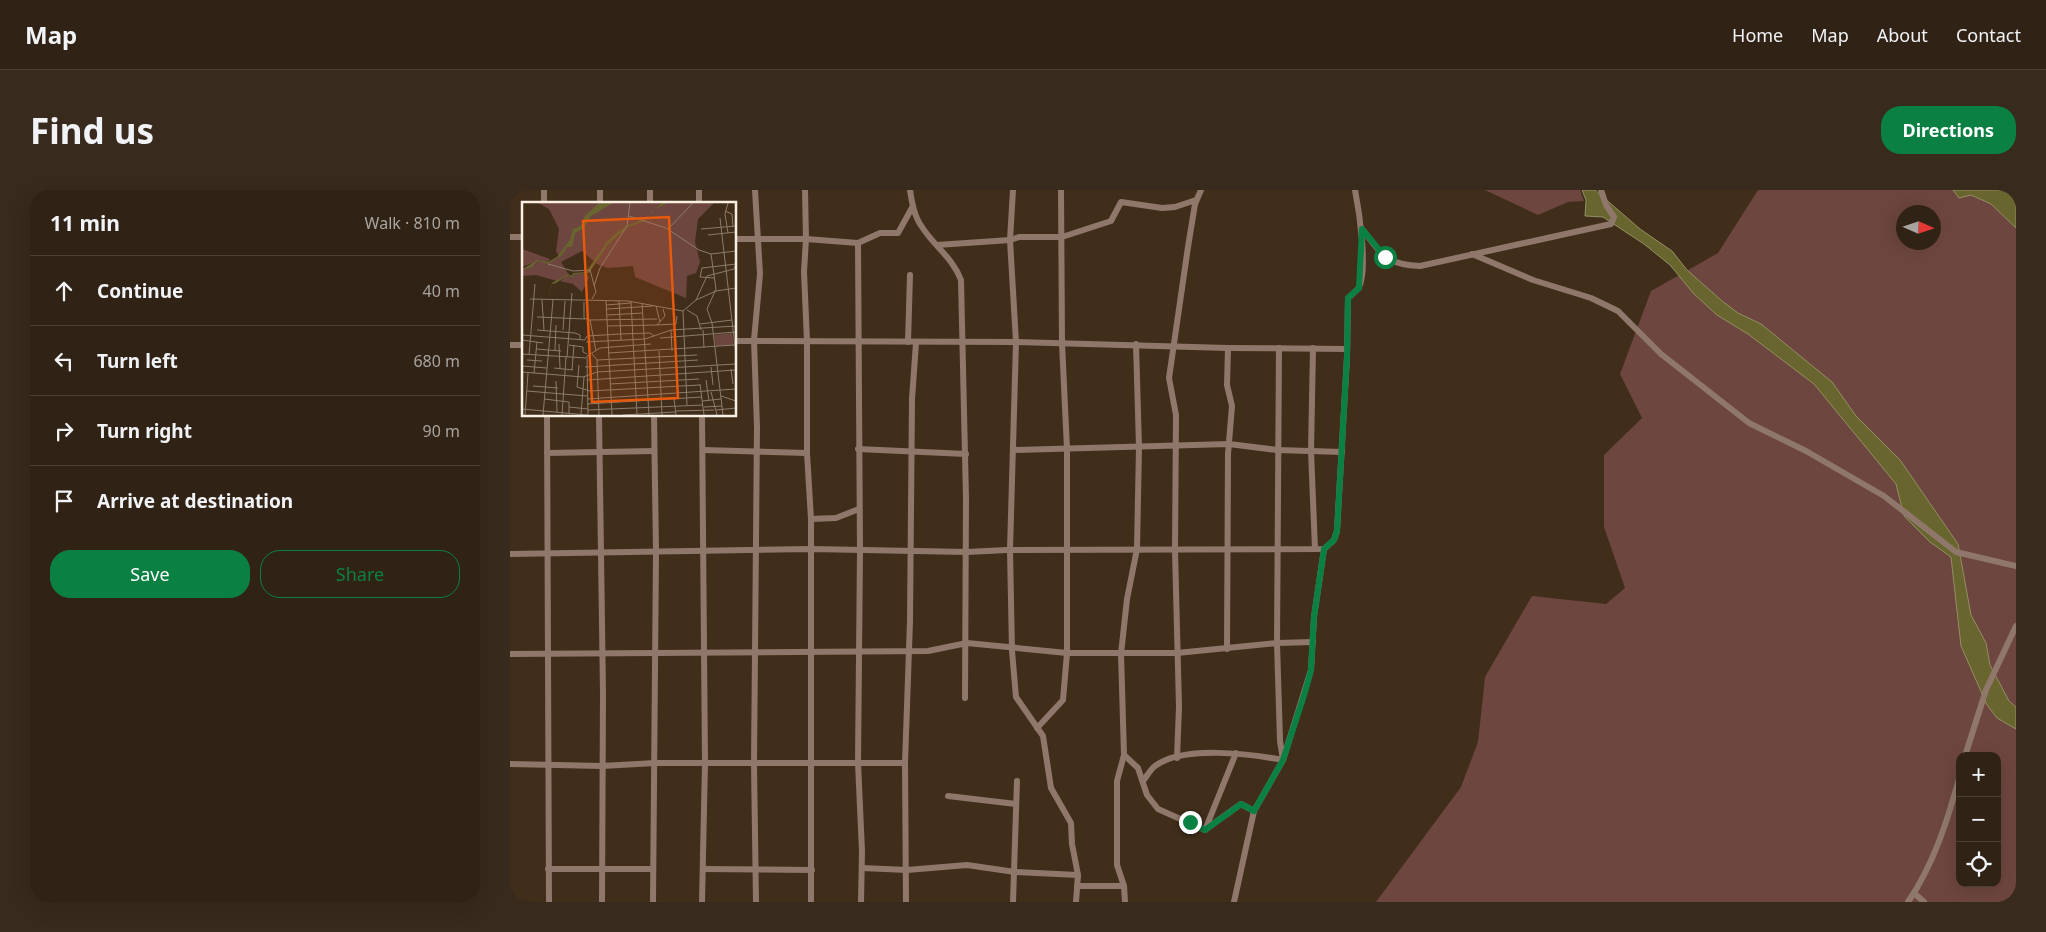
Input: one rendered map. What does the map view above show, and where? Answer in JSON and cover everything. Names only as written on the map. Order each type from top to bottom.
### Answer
[{"type":"street","points":[[755,190],[759,238],[759,292],[754,340],[756,453],[754,764],[756,902]]},
{"type":"street","points":[[805,190],[806,239],[804,272],[811,519],[813,711],[811,902]]},
{"type":"street","points":[[910,190],[913,206],[921,226],[952,262],[961,280],[966,454],[965,698]]},
{"type":"street","points":[[1013,190],[1010,240],[1016,342],[1010,550],[1012,647],[1016,697],[1042,736],[1051,788],[1071,823],[1072,844],[1078,875],[1076,902]]},
{"type":"street","points":[[1037,728],[1062,700],[1067,653],[1065,551],[1067,449],[1062,343],[1061,190]]},
{"type":"street","points":[[1177,758],[1179,707],[1175,551],[1176,415],[1169,378],[1196,200],[1202,190]]},
{"type":"street","points":[[510,554],[811,549],[966,552],[1010,550],[1137,549],[1175,551],[1324,549],[1334,540],[1337,531],[1348,298],[1359,288],[1362,229],[1355,190]]},
{"type":"street","points":[[1362,229],[1385,257],[1398,264],[1420,266],[1612,224],[1614,218],[1606,205],[1601,190]]},
{"type":"street","points":[[937,245],[1010,240],[1019,237],[1062,237],[1111,221],[1121,202],[1162,208],[1175,207],[1196,200]]},
{"type":"street","points":[[736,239],[806,239],[858,243],[880,233],[898,233],[913,206]]},
{"type":"street","points":[[858,243],[860,550],[858,763],[862,868],[861,902]]},
{"type":"street","points":[[1472,254],[1525,276],[1590,298],[1618,311],[1661,354],[1749,422],[1806,451],[1884,496],[1956,552],[2016,566]]},
{"type":"street","points":[[908,342],[910,275]]},
{"type":"street","points":[[736,341],[1016,342],[1228,348],[1347,348]]},
{"type":"street","points":[[906,902],[905,763],[912,552],[912,399],[916,343]]},
{"type":"street","points":[[1125,902],[1124,886],[1117,864],[1117,781],[1124,755],[1122,654],[1127,599],[1137,549],[1136,344]]},
{"type":"street","points":[[1227,648],[1229,444],[1232,406],[1227,385],[1228,348]]},
{"type":"street","points":[[1279,348],[1277,643],[1280,741],[1283,760]]},
{"type":"street","points":[[1313,348],[1311,451],[1315,550]]},
{"type":"street","points":[[547,416],[549,902]]},
{"type":"street","points":[[599,416],[602,552],[602,902]]},
{"type":"street","points":[[653,902],[656,552],[654,416]]},
{"type":"street","points":[[702,416],[705,763],[702,902]]},
{"type":"street","points":[[1013,450],[1229,444],[1277,450],[1342,452]]},
{"type":"street","points":[[703,450],[808,453]]},
{"type":"street","points":[[858,450],[966,454]]},
{"type":"street","points":[[547,453],[654,451]]},
{"type":"street","points":[[811,519],[836,518],[859,510]]},
{"type":"street","points":[[1234,902],[1254,811],[1283,760],[1311,670],[1314,617],[1324,549]]},
{"type":"street","points":[[1966,752],[1986,690],[2016,626]]},
{"type":"street","points":[[510,654],[928,651],[966,643],[1067,653],[1122,654],[1177,653],[1277,643],[1313,642]]},
{"type":"street","points":[[1144,781],[1157,765],[1177,758],[1218,752],[1283,760]]},
{"type":"street","points":[[1205,830],[1236,753]]},
{"type":"street","points":[[1124,755],[1138,768],[1152,803],[1158,809],[1205,830]]},
{"type":"street","points":[[510,764],[602,766],[654,763],[905,763]]},
{"type":"street","points":[[1013,902],[1017,781]]},
{"type":"street","points":[[1908,902],[1936,850],[1956,787]]},
{"type":"street","points":[[948,796],[1016,804]]},
{"type":"street","points":[[1205,830],[1241,804],[1254,811]]},
{"type":"street","points":[[862,868],[906,870],[967,865],[1015,872],[1078,875]]},
{"type":"street","points":[[548,869],[653,869]]},
{"type":"street","points":[[703,869],[756,871],[812,870]]},
{"type":"street","points":[[1078,886],[1124,886]]},
{"type":"street","points":[[1914,893],[1924,902]]},
{"type":"shaded area","points":[[1485,190],[1580,190],[1584,201],[1568,202],[1538,215]]},
{"type":"shaded area","points":[[1582,190],[1595,190],[1640,229],[1672,251],[1687,270],[1722,301],[1738,313],[1761,324],[1832,382],[1856,416],[1900,460],[1958,544],[1971,615],[1986,643],[1990,665],[2009,701],[2016,707],[2016,729],[1997,718],[1987,705],[1961,646],[1951,557],[1930,542],[1904,516],[1896,484],[1814,384],[1748,334],[1717,315],[1694,294],[1670,265],[1644,244],[1603,217],[1585,216],[1586,200]]},
{"type":"shaded area","points":[[1758,190],[2016,190],[2016,902],[1376,902],[1461,787],[1478,742],[1485,677],[1532,596],[1606,604],[1625,588],[1604,527],[1604,455],[1642,418],[1620,374],[1651,291],[1718,253]]},
{"type":"shaded area","points":[[1953,190],[2016,190],[2016,228],[1991,204],[1971,195],[1959,198]]},
{"type":"route","points":[[1190,822],[1205,830],[1241,804],[1254,811],[1283,760],[1294,731],[1311,670],[1314,617],[1324,549],[1334,540],[1337,531],[1347,357],[1348,298],[1359,288],[1362,229],[1385,257]]}]
